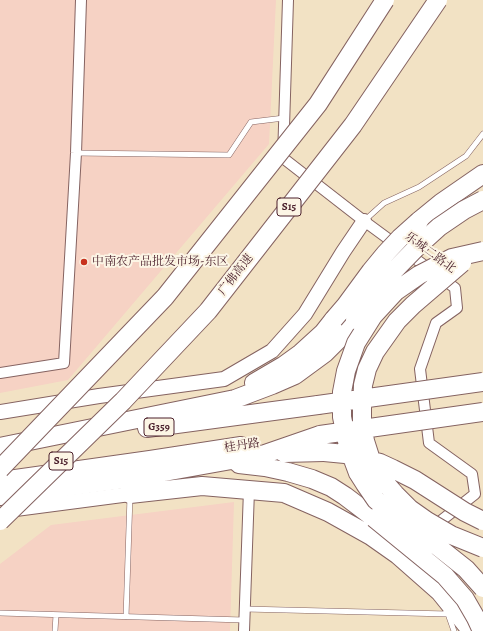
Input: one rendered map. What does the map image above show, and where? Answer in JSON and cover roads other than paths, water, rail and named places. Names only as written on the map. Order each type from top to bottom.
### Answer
[{"type":"highway","points":[[0,469],[166,297],[318,104],[386,0]]},
{"type":"highway","name":"广佛高速","points":[[0,521],[123,401],[208,311],[353,125],[438,0]]},
{"type":"highway","points":[[0,447],[235,393],[264,377],[283,366],[323,333],[371,271],[400,238],[441,203],[483,174]]},
{"type":"highway","points":[[0,447],[235,399],[272,386],[296,375],[326,353],[355,320],[384,281],[418,246],[440,227],[464,210],[483,200]]},
{"type":"highway","points":[[483,242],[462,263],[413,305],[397,321],[375,352],[367,369],[363,385],[362,408],[362,423],[365,441],[372,463],[381,478],[395,494],[427,521],[451,535],[483,548]]},
{"type":"highway","points":[[483,251],[452,258],[419,275],[396,291],[373,316],[356,343],[346,371],[342,392],[342,417],[348,446],[358,473],[376,500],[408,528],[438,546],[466,569],[483,588]]},
{"type":"highway","name":"G359","points":[[0,447],[483,382]]},
{"type":"highway","name":"桂丹路","points":[[0,481],[150,460],[322,444],[483,412]]},
{"type":"highway","points":[[130,486],[206,465],[322,444],[345,454],[380,463],[393,469],[415,480],[465,512],[483,521]]},
{"type":"highway","points":[[206,465],[241,464],[288,472],[312,479],[331,487],[374,518],[445,576],[465,599],[482,631]]},
{"type":"highway","points":[[0,496],[130,486],[202,486],[284,493],[328,512],[371,536],[398,555],[440,592],[470,628],[470,631]]},
{"type":"street","points":[[0,373],[64,363],[76,153],[81,0]]},
{"type":"street","name":"乐城二路北","points":[[288,0],[283,158],[455,288],[457,308],[436,323],[420,369],[429,443],[472,474],[475,494],[398,555]]},
{"type":"street","points":[[0,412],[99,396],[224,379],[272,351],[305,314],[364,220]]},
{"type":"street","points":[[0,511],[130,486]]},
{"type":"street","points":[[244,631],[249,490]]},
{"type":"lane","points":[[76,153],[229,155],[251,122],[284,118]]},
{"type":"lane","points":[[364,220],[384,203],[419,186],[466,156],[483,134]]},
{"type":"lane","points":[[126,617],[130,486]]},
{"type":"lane","points":[[398,555],[422,584]]},
{"type":"lane","points":[[443,608],[448,614],[454,631]]},
{"type":"lane","points":[[245,609],[448,614]]},
{"type":"lane","points":[[0,613],[244,620]]},
{"type":"lane","points":[[55,631],[56,615]]},
{"type":"place","name":"中南农产品批发市场-东区","points":[[84,262]]}]
